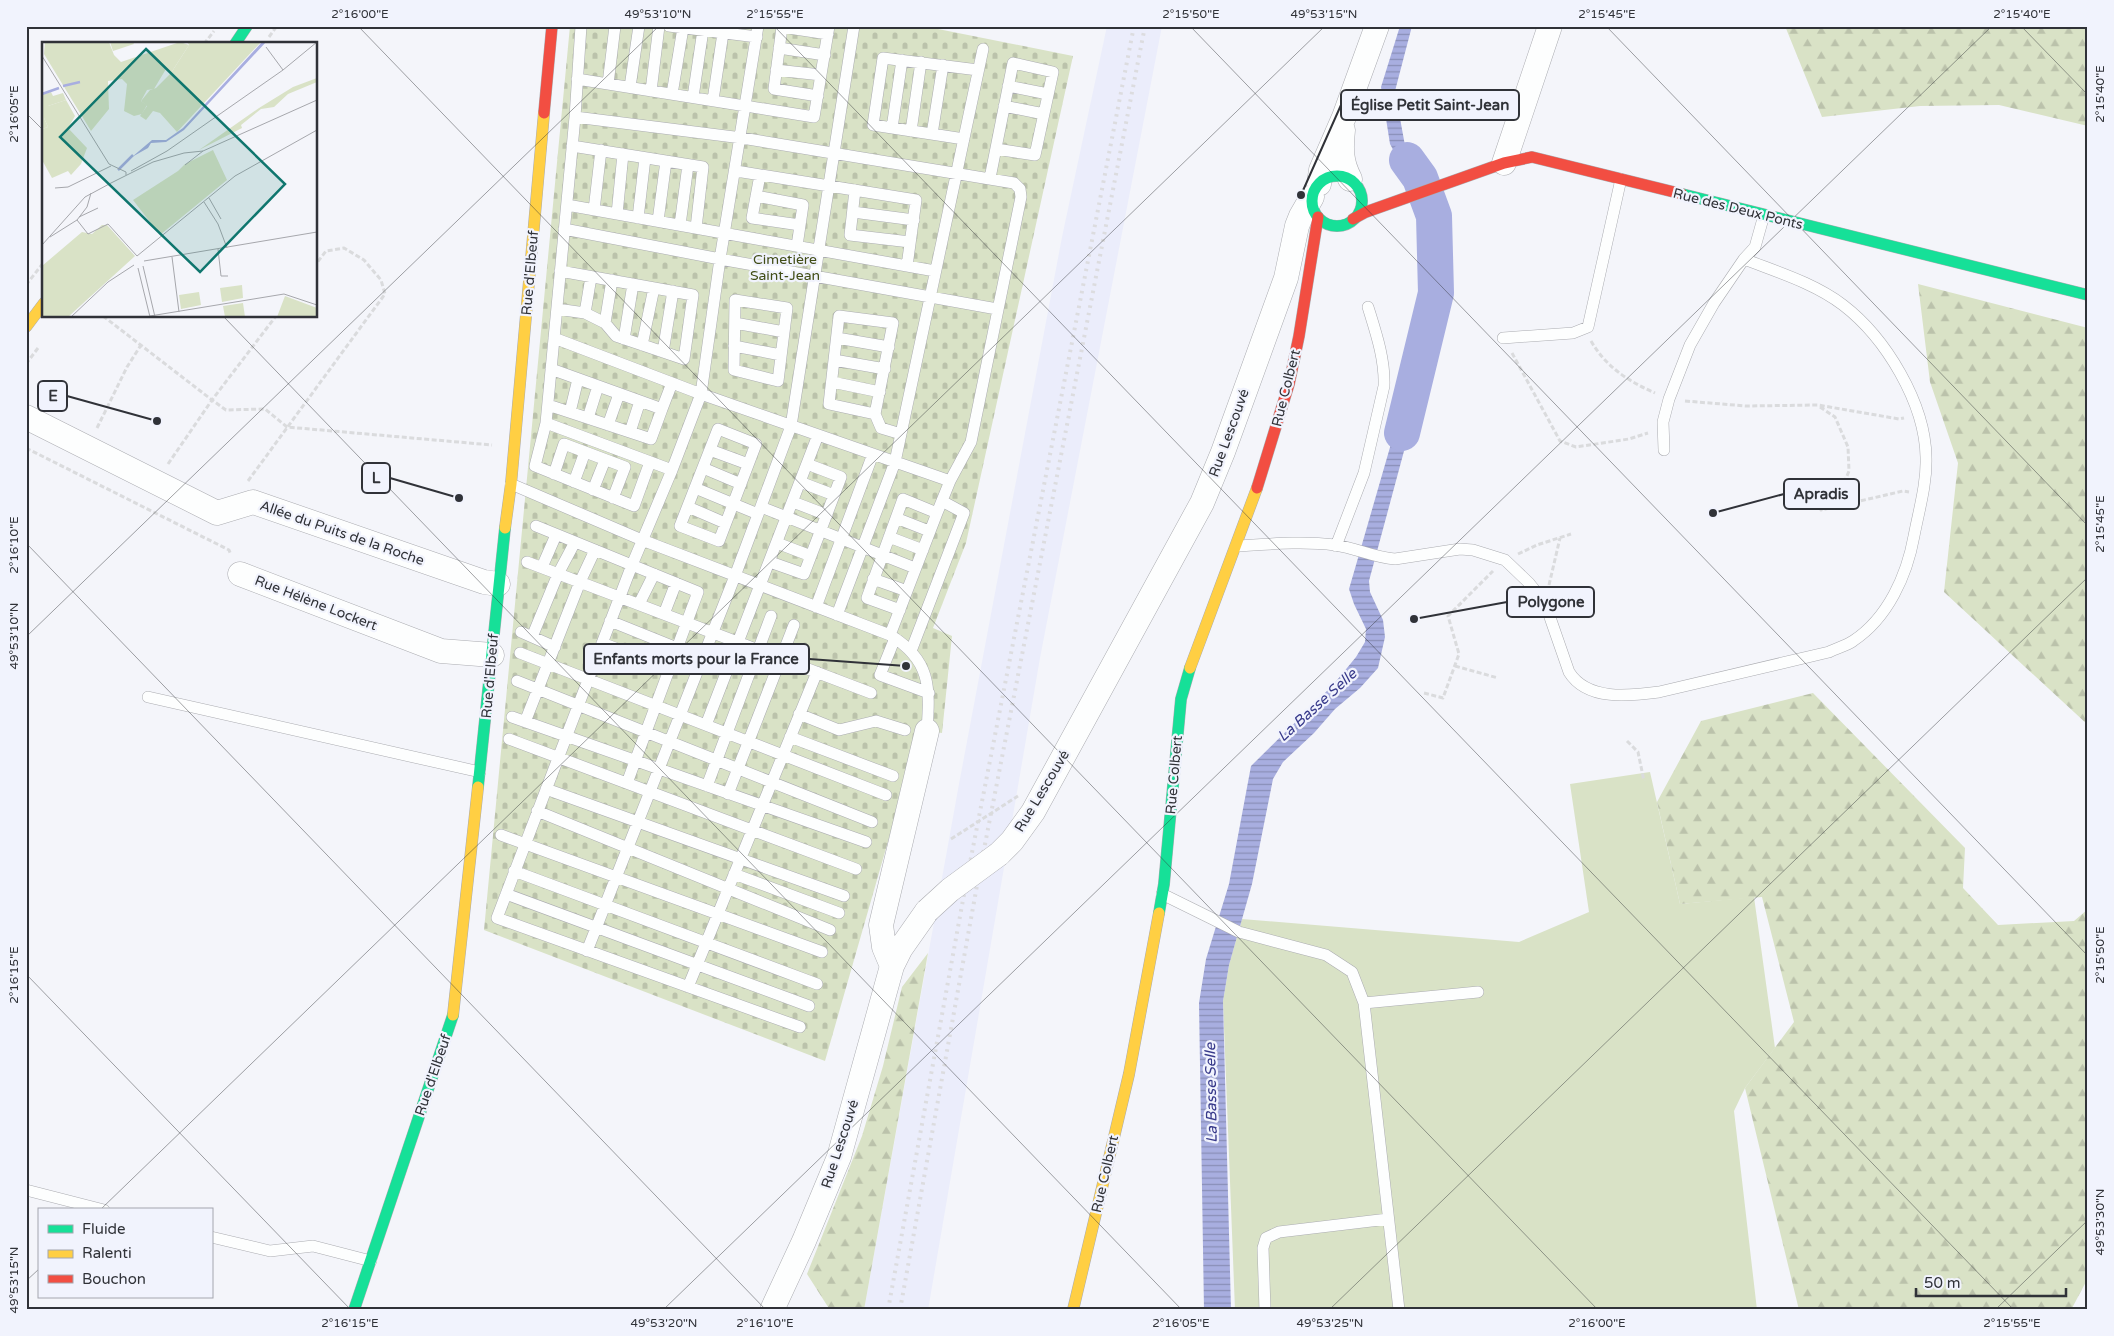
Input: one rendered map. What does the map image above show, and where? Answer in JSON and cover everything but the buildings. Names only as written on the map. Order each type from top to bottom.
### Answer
[{"type":"street","points":[[236,42],[247,26]]},
{"type":"street","name":"Rue d'Elbeuf","points":[[354,1310],[452,1020],[480,772],[498,584],[511,484],[552,26]]},
{"type":"street","points":[[1311,250],[1335,226],[1353,219],[1360,210],[1355,186],[1343,166],[1341,148],[1344,117],[1377,26]]},
{"type":"street","points":[[1504,163],[1550,26]]},
{"type":"street","name":"Rue Lescouvé","points":[[772,1310],[804,1241],[839,1157],[892,966],[901,948],[927,911],[950,890],[999,854],[1012,841],[1033,812],[1202,503],[1223,452],[1286,278],[1297,226],[1301,216],[1316,199],[1321,170],[1344,117]]},
{"type":"street","name":"Rue des Deux Ponts","points":[[1353,219],[1366,212],[1504,163],[1532,157],[2088,295]]},
{"type":"street","points":[[1335,226],[1326,223],[1316,199],[1334,176],[1392,203]]},
{"type":"street","name":"Rue Colbert","points":[[1072,1310],[1129,1074],[1162,894],[1181,699],[1187,676],[1236,546],[1284,404],[1301,327],[1316,199]]},
{"type":"street","name":"Rue Lescouvé","points":[[1286,278],[1311,250]]},
{"type":"street","name":"Allée du Puits de la Roche","points":[[26,418],[217,513],[253,502],[484,582],[498,584]]},
{"type":"street","name":"Rue Hélène Lockert","points":[[240,574],[441,651],[492,655]]},
{"type":"street","points":[[892,966],[884,947],[881,925],[916,731]]},
{"type":"lane","points":[[581,26],[575,117],[548,404],[546,423],[535,466],[634,506],[650,462]]},
{"type":"lane","points":[[608,84],[615,26]]},
{"type":"lane","points":[[630,87],[639,26]]},
{"type":"lane","points":[[651,91],[660,26]]},
{"type":"lane","points":[[669,26],[723,33],[758,32],[742,138],[720,259],[701,394],[610,621],[497,918],[800,1027]]},
{"type":"lane","points":[[587,951],[713,633],[791,426],[854,26]]},
{"type":"lane","points":[[578,79],[814,117],[818,96],[824,55],[829,30],[782,27],[774,89],[818,96]]},
{"type":"lane","points":[[672,94],[683,28]]},
{"type":"lane","points":[[694,97],[703,30]]},
{"type":"lane","points":[[713,100],[723,33]]},
{"type":"lane","points":[[779,48],[824,55]]},
{"type":"lane","points":[[838,615],[895,462],[983,49]]},
{"type":"lane","points":[[964,139],[874,125],[883,58],[978,70]]},
{"type":"lane","points":[[892,128],[902,60]]},
{"type":"lane","points":[[911,131],[921,62]]},
{"type":"lane","points":[[990,178],[1008,86],[1013,63],[1053,72],[1035,155],[996,148]]},
{"type":"lane","points":[[932,134],[943,65]]},
{"type":"lane","points":[[776,70],[821,76]]},
{"type":"lane","points":[[1008,86],[1048,94]]},
{"type":"lane","points":[[1004,106],[1044,114]]},
{"type":"lane","points":[[575,117],[742,138],[990,178],[1014,183],[1020,188],[1021,197],[971,442],[950,481],[929,531],[900,610],[880,675],[929,693]]},
{"type":"lane","points":[[572,146],[703,168],[696,228]]},
{"type":"lane","points":[[594,210],[601,150]]},
{"type":"lane","points":[[617,214],[623,154]]},
{"type":"lane","points":[[638,218],[645,158]]},
{"type":"lane","points":[[658,221],[666,161]]},
{"type":"lane","points":[[680,225],[688,165]]},
{"type":"lane","points":[[736,171],[916,200],[907,266]]},
{"type":"lane","points":[[748,237],[760,175]]},
{"type":"lane","points":[[1503,338],[1573,333],[1588,328],[1621,179]]},
{"type":"lane","points":[[855,190],[850,235],[910,242]]},
{"type":"lane","points":[[756,196],[803,205],[796,246]]},
{"type":"lane","points":[[566,205],[935,271]]},
{"type":"lane","points":[[852,212],[914,220]]},
{"type":"lane","points":[[1664,450],[1663,422],[1669,399],[1690,345],[1714,303],[1744,259],[1755,247],[1764,215]]},
{"type":"lane","points":[[752,218],[800,225]]},
{"type":"lane","points":[[564,229],[997,309]]},
{"type":"lane","points":[[1236,546],[1309,543],[1336,546],[1396,559],[1460,549],[1473,550],[1504,560],[1529,584],[1545,603],[1569,672],[1575,682],[1594,691],[1633,696],[1659,692],[1828,652],[1852,642],[1868,628],[1893,596],[1910,557],[1923,494],[1926,458],[1920,414],[1900,374],[1862,322],[1842,304],[1804,282],[1744,259]]},
{"type":"lane","points":[[557,309],[585,313],[605,323],[616,336],[684,359],[694,295],[560,271]]},
{"type":"lane","points":[[585,313],[591,277]]},
{"type":"lane","points":[[605,323],[612,280]]},
{"type":"lane","points":[[624,339],[632,284]]},
{"type":"lane","points":[[642,345],[654,288]]},
{"type":"lane","points":[[663,352],[673,291]]},
{"type":"lane","points":[[735,300],[787,308],[784,332],[778,381],[734,370],[735,300]]},
{"type":"lane","points":[[1336,546],[1364,473],[1384,386],[1381,350],[1368,306]]},
{"type":"lane","points":[[875,414],[829,404],[839,316],[893,323],[875,414],[881,428],[900,434]]},
{"type":"lane","points":[[734,322],[784,332]]},
{"type":"lane","points":[[554,338],[701,394],[950,481]]},
{"type":"lane","points":[[837,338],[889,347]]},
{"type":"lane","points":[[734,346],[781,355]]},
{"type":"lane","points":[[834,360],[885,369]]},
{"type":"lane","points":[[551,370],[662,408]]},
{"type":"lane","points":[[570,412],[578,379]]},
{"type":"lane","points":[[832,382],[880,392]]},
{"type":"lane","points":[[548,404],[650,439],[672,383]]},
{"type":"lane","points":[[588,418],[598,386]]},
{"type":"lane","points":[[608,425],[619,394]]},
{"type":"lane","points":[[630,432],[640,401]]},
{"type":"lane","points":[[546,423],[672,470]]},
{"type":"lane","points":[[718,429],[756,444],[748,464],[718,541],[680,526],[718,429]]},
{"type":"lane","points":[[706,725],[818,435]]},
{"type":"lane","points":[[554,474],[564,444],[625,467],[613,498]]},
{"type":"lane","points":[[710,450],[748,464]]},
{"type":"lane","points":[[574,482],[585,452]]},
{"type":"lane","points":[[816,607],[873,454]]},
{"type":"lane","points":[[593,490],[605,460]]},
{"type":"lane","points":[[770,562],[804,574],[821,531],[841,477],[807,464]]},
{"type":"lane","points":[[703,468],[740,484]]},
{"type":"lane","points":[[800,482],[834,495]]},
{"type":"lane","points":[[511,484],[642,540],[892,637],[911,651],[926,674],[929,693],[916,731],[876,721],[839,730],[799,714]]},
{"type":"lane","points":[[695,488],[733,503],[787,518],[915,568]]},
{"type":"lane","points":[[900,610],[866,598],[896,518],[903,500],[937,513]]},
{"type":"lane","points":[[911,651],[964,513],[942,501]]},
{"type":"lane","points":[[793,502],[827,515]]},
{"type":"lane","points":[[688,507],[725,523]]},
{"type":"lane","points":[[896,518],[929,531]]},
{"type":"lane","points":[[536,526],[698,592],[627,783]]},
{"type":"lane","points":[[542,568],[556,535]]},
{"type":"lane","points":[[889,537],[923,550]]},
{"type":"lane","points":[[532,637],[558,574],[575,542]]},
{"type":"lane","points":[[777,543],[811,556]]},
{"type":"lane","points":[[525,722],[580,582],[595,550]]},
{"type":"lane","points":[[527,562],[871,693]]},
{"type":"lane","points":[[639,604],[654,574]]},
{"type":"lane","points":[[873,580],[907,591]]},
{"type":"lane","points":[[664,614],[676,583]]},
{"type":"lane","points":[[708,786],[771,616]]},
{"type":"lane","points":[[610,621],[678,648]]},
{"type":"lane","points":[[728,794],[794,625]]},
{"type":"lane","points":[[521,632],[555,647]]},
{"type":"lane","points":[[602,643],[670,669]]},
{"type":"lane","points":[[520,653],[886,795]]},
{"type":"lane","points":[[688,987],[817,672]]},
{"type":"lane","points":[[517,681],[872,822]]},
{"type":"lane","points":[[148,697],[480,772]]},
{"type":"lane","points":[[512,717],[866,842]]},
{"type":"lane","points":[[790,737],[893,776]]},
{"type":"lane","points":[[509,739],[856,869]]},
{"type":"lane","points":[[546,789],[844,896]]},
{"type":"lane","points":[[537,812],[830,930]]},
{"type":"lane","points":[[501,835],[822,952]]},
{"type":"lane","points":[[514,871],[817,984]]},
{"type":"lane","points":[[734,874],[838,913]]},
{"type":"lane","points":[[506,894],[809,1006]]},
{"type":"lane","points":[[1162,894],[1239,932],[1326,955],[1352,972],[1364,1003],[1399,1310]]},
{"type":"lane","points":[[1364,1003],[1478,992]]},
{"type":"lane","points":[[26,1190],[96,1208]]},
{"type":"lane","points":[[1265,1310],[1263,1248],[1266,1238],[1279,1232],[1388,1219]]},
{"type":"lane","points":[[212,1237],[270,1251],[313,1246],[370,1261]]},
{"type":"path","points":[[205,42],[217,26]]},
{"type":"path","points":[[268,39],[278,26]]},
{"type":"path","points":[[226,509],[385,294],[381,280],[364,260],[344,248],[326,251],[318,261]]},
{"type":"path","points":[[26,285],[42,265]]},
{"type":"path","points":[[106,318],[226,410],[265,409],[287,427],[493,445],[492,454]]},
{"type":"path","points":[[156,482],[212,400],[274,318]]},
{"type":"path","points":[[1588,328],[1588,336],[1597,352],[1613,370],[1638,386],[1669,399],[1746,406],[1818,405],[1899,419],[1920,414]]},
{"type":"path","points":[[1503,338],[1560,441],[1576,447],[1629,439],[1647,434],[1663,422]]},
{"type":"path","points":[[89,449],[100,418],[126,367],[142,345]]},
{"type":"path","points":[[1818,405],[1835,417],[1848,447],[1849,471],[1840,493],[1821,510],[1903,491],[1923,494]]},
{"type":"path","name":"Rue Hélène Lockert","points":[[26,448],[229,550],[240,574]]},
{"type":"path","points":[[1424,693],[1443,698],[1459,654],[1448,616],[1504,560],[1537,545],[1571,534]]},
{"type":"path","points":[[1545,603],[1560,537]]},
{"type":"path","points":[[1455,666],[1498,678]]},
{"type":"path","points":[[1627,741],[1638,752],[1644,781]]},
{"type":"path","points":[[950,838],[1018,796]]},
{"type":"shaded area","points":[[1107,26],[1162,26],[1040,658],[928,1310],[864,1310],[959,784],[1062,237]]},
{"type":"green space","name":"Cimetière Saint-Jean","points":[[570,26],[923,26],[1073,56],[966,543],[933,628],[952,636],[942,733],[920,730],[825,1061],[484,930]]},
{"type":"green space","points":[[1785,26],[2088,26],[2088,126],[1999,105],[1920,106],[1822,117]]},
{"type":"green space","points":[[1918,284],[2088,328],[2088,725],[1944,592],[1958,463],[1930,382]]},
{"type":"green space","points":[[1813,693],[1965,848],[1963,888],[1998,925],[2074,921],[2088,909],[2088,1278],[2071,1310],[1799,1310],[1745,1088],[1794,1022],[1762,897],[1680,904],[1657,802],[1701,721]]},
{"type":"green space","points":[[1650,772],[1680,904],[1754,897],[1775,1048],[1745,1088],[1734,1111],[1757,1310],[1235,1310],[1223,1001],[1229,965],[1242,919],[1519,942],[1589,912],[1570,784]]},
{"type":"green space","points":[[928,953],[864,1310],[830,1310],[807,1274],[862,1136],[883,1066],[902,987]]},
{"type":"water","points":[[1400,26],[1412,26],[1395,91],[1406,151],[1432,185],[1415,191],[1390,144],[1381,87]]},
{"type":"water","points":[[1408,385],[1421,388],[1369,581],[1370,592],[1383,620],[1385,637],[1378,668],[1360,688],[1335,709],[1314,733],[1283,762],[1273,779],[1252,884],[1229,965],[1223,1001],[1231,1310],[1204,1310],[1199,1003],[1206,959],[1229,884],[1251,766],[1333,685],[1356,657],[1365,642],[1366,629],[1349,589]]},
{"type":"waterway","name":"La Basse Selle","points":[[1402,433],[1436,293],[1434,216],[1420,178],[1407,160]]},
{"type":"railway","points":[[888,1310],[967,878],[1134,26]]},
{"type":"railway","points":[[900,1310],[978,880],[1145,26]]},
{"type":"traffic: fast","points":[[236,42],[247,26]]},
{"type":"traffic: fast","points":[[1337,176],[1346,178],[1357,187],[1362,201],[1360,210],[1351,221],[1337,226],[1328,224],[1317,215],[1312,201],[1314,192],[1323,181],[1337,176]]},
{"type":"traffic: fast","points":[[1682,194],[2088,295]]},
{"type":"traffic: fast","points":[[478,787],[505,528]]},
{"type":"traffic: fast","points":[[1159,913],[1164,884],[1181,699],[1190,668]]},
{"type":"traffic: fast","points":[[354,1310],[453,1015]]},
{"type":"traffic: slow","points":[[505,528],[511,484],[544,113]]},
{"type":"traffic: slow","points":[[26,327],[42,306]]},
{"type":"traffic: slow","points":[[1190,668],[1257,488]]},
{"type":"traffic: slow","points":[[453,1015],[478,787]]},
{"type":"traffic: slow","points":[[1073,1310],[1129,1074],[1159,913]]},
{"type":"traffic: jam","points":[[544,113],[552,26]]},
{"type":"traffic: jam","points":[[1353,219],[1366,212],[1504,163],[1532,157],[1682,194]]},
{"type":"traffic: jam","points":[[1257,488],[1289,384],[1299,336],[1318,217]]},
{"type":"place","name":"Église Petit Saint-Jean","points":[[1301,195]]},
{"type":"place","name":"E","points":[[157,421]]},
{"type":"place","name":"L","points":[[459,498]]},
{"type":"place","name":"Apradis","points":[[1713,513]]},
{"type":"place","name":"Polygone","points":[[1414,619]]},
{"type":"place","name":"Enfants morts pour la France","points":[[906,666]]}]
